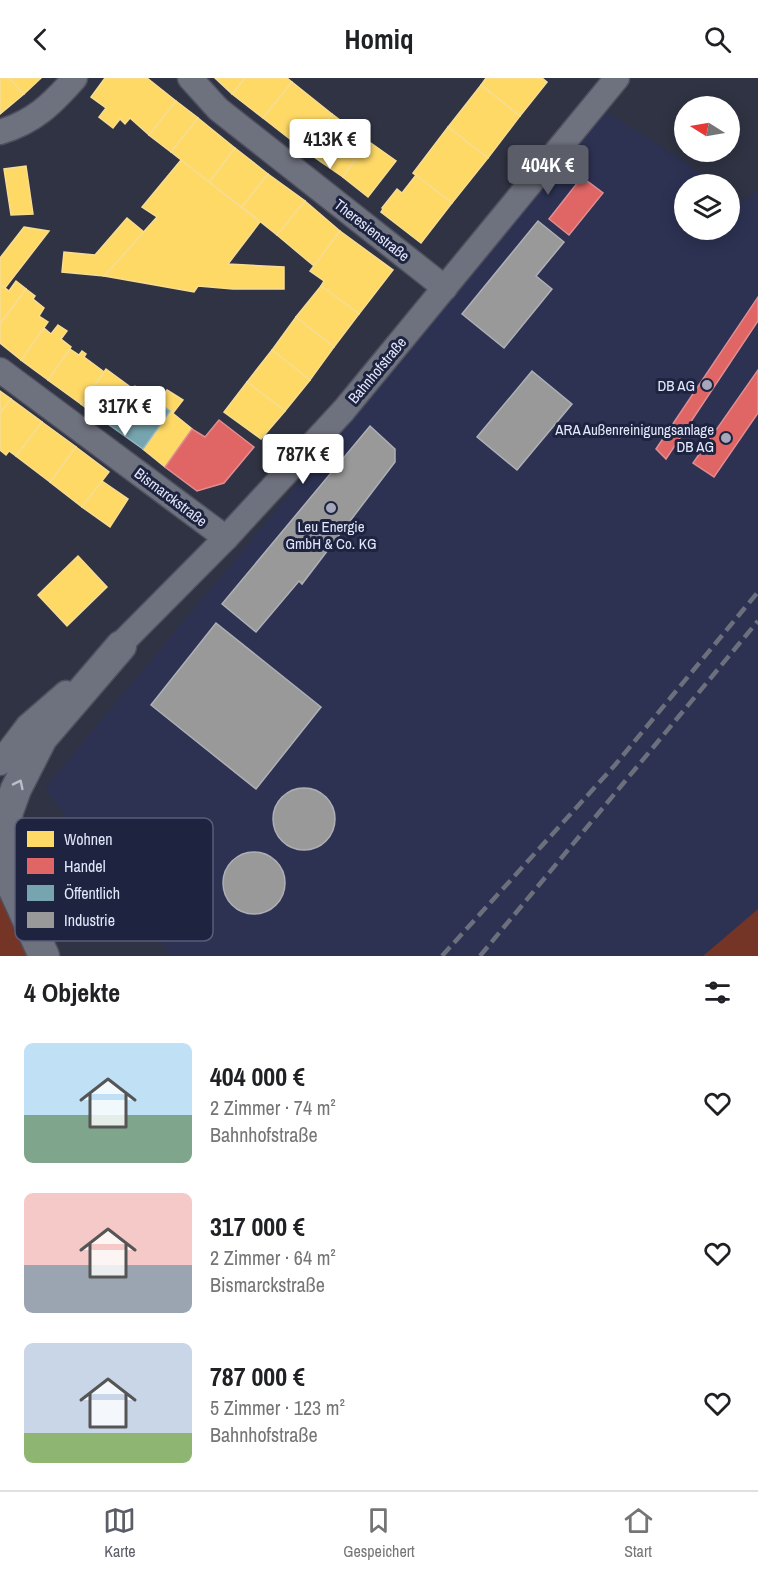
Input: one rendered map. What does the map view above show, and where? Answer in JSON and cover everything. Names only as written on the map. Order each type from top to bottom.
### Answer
[{"type":"street","points":[[0,132],[15,127],[46,110],[75,78]]},
{"type":"street","name":"Theresienstraße","points":[[190,78],[218,109],[446,288]]},
{"type":"street","name":"Bahnhofstraße","points":[[15,892],[6,872],[2,843],[8,811],[16,789],[42,738],[121,646],[226,538],[344,410],[617,78]]},
{"type":"street","name":"Bismarckstraße","points":[[0,370],[226,538]]},
{"type":"street","name":"Bahnhofstraße","points":[[0,763],[28,726],[121,646]]},
{"type":"street","name":"Bahnhofstraße","points":[[37,941],[44,956]]},
{"type":"shaded area","points":[[607,112],[674,155],[674,162],[684,162],[701,174],[674,174],[674,240],[740,240],[740,204],[758,190],[758,909],[703,956],[172,956],[161,941],[213,941],[213,818],[68,818],[45,788]]},
{"type":"shaded area","points":[[0,891],[15,919],[15,941],[27,941],[35,956],[0,956]]},
{"type":"shaded area","points":[[758,909],[758,956],[703,956]]},
{"type":"building: Wohnen","points":[[0,78],[9,78],[24,94],[0,114]]},
{"type":"building: Wohnen","points":[[9,78],[41,78],[24,94]]},
{"type":"building: Wohnen","points":[[105,78],[147,78],[176,101],[149,135],[130,118],[125,124],[120,119],[113,128],[99,117],[106,108],[91,97]]},
{"type":"building: Wohnen","points":[[215,78],[245,78],[232,94]]},
{"type":"building: Wohnen","points":[[245,78],[287,78],[292,82],[263,118],[232,94]]},
{"type":"building: Wohnen","points":[[486,78],[542,78],[547,82],[520,116],[481,85]]},
{"type":"building: Wohnen","points":[[292,82],[332,114],[304,150],[263,118]]},
{"type":"building: Wohnen","points":[[481,85],[520,116],[488,158],[448,127]]},
{"type":"building: Wohnen","points":[[176,101],[198,118],[171,152],[149,135]]},
{"type":"building: Wohnen","points":[[332,114],[368,141],[343,177],[304,150]]},
{"type":"building: Wohnen","points":[[198,118],[235,148],[209,182],[171,152]]},
{"type":"building: Wohnen","points":[[448,127],[488,158],[452,203],[413,173]]},
{"type":"building: Wohnen","points":[[368,141],[396,161],[368,197],[343,177]]},
{"type":"building: Wohnen","points":[[235,148],[268,174],[242,207],[209,182]]},
{"type":"building: Wohnen","points":[[181,160],[260,222],[228,264],[284,267],[284,289],[198,286],[194,292],[104,276],[157,217],[142,207]]},
{"type":"building: Wohnen","points":[[26,166],[33,214],[11,215],[4,169]]},
{"type":"building: Wohnen","points":[[268,174],[305,201],[277,235],[242,207]]},
{"type":"building: Wohnen","points":[[416,175],[452,203],[421,243],[381,212],[397,189],[402,193]]},
{"type":"building: Wohnen","points":[[305,201],[340,231],[314,266],[277,235]]},
{"type":"building: Wohnen","points":[[127,218],[144,232],[104,276],[62,272],[64,252],[95,255]]},
{"type":"building: Wohnen","points":[[24,227],[49,231],[5,288],[0,284],[0,258]]},
{"type":"building: Wohnen","points":[[340,231],[393,270],[359,314],[321,286],[324,281],[310,271]]},
{"type":"building: Wohnen","points":[[16,281],[26,289],[0,324],[0,284],[9,291]]},
{"type":"building: Wohnen","points":[[321,286],[359,314],[334,347],[296,317]]},
{"type":"building: Wohnen","points":[[26,289],[44,308],[39,316],[48,322],[21,360],[0,343],[0,324]]},
{"type":"building: Wohnen","points":[[296,317],[334,347],[310,380],[272,350]]},
{"type":"building: Wohnen","points":[[58,325],[67,331],[61,339],[71,347],[48,380],[21,360],[44,328],[51,334]]},
{"type":"building: Wohnen","points":[[70,349],[79,355],[82,351],[86,354],[84,357],[104,372],[81,404],[48,380]]},
{"type":"building: Wohnen","points":[[272,350],[310,380],[285,411],[247,382]]},
{"type":"building: Wohnen","points":[[106,369],[133,389],[108,424],[81,404]]},
{"type":"building: Wohnen","points":[[247,382],[285,411],[261,439],[224,412]]},
{"type":"building: Wohnen","points":[[167,390],[183,400],[173,413],[159,403]]},
{"type":"building: Wohnen","points":[[0,391],[11,399],[0,413]]},
{"type":"building: Wohnen","points":[[11,399],[42,422],[16,456],[9,451],[6,455],[0,450],[0,413]]},
{"type":"building: Wohnen","points":[[170,411],[192,429],[165,467],[143,449]]},
{"type":"building: Wohnen","points":[[42,422],[76,447],[50,482],[16,456]]},
{"type":"building: Wohnen","points":[[76,447],[109,472],[82,507],[50,482]]},
{"type":"building: Wohnen","points":[[102,481],[128,499],[110,527],[82,507]]},
{"type":"building: Wohnen","points":[[78,556],[107,587],[67,626],[38,595]]},
{"type":"building: Handel","points":[[582,177],[603,193],[569,235],[549,219]]},
{"type":"building: Handel","name":"DB AG","points":[[758,297],[758,321],[666,459],[656,449]]},
{"type":"building: Handel","name":"ARA Außenreinigungsanlage DB AG","points":[[758,370],[758,413],[714,477],[693,463]]},
{"type":"building: Handel","points":[[219,420],[254,447],[224,483],[197,491],[165,467],[192,429],[205,437]]},
{"type":"building: Öffentlich","points":[[135,386],[170,411],[143,449],[108,424]]},
{"type":"building: Industrie","points":[[538,221],[564,242],[536,276],[552,289],[504,348],[462,314]]},
{"type":"building: Industrie","points":[[532,371],[572,404],[517,470],[477,437]]},
{"type":"building: Industrie","name":"Leu Energie GmbH & Co. KG","points":[[370,426],[395,449],[395,462],[302,584],[299,581],[256,632],[222,604]]},
{"type":"building: Industrie","points":[[216,623],[321,707],[256,789],[151,705]]},
{"type":"building: Industrie","points":[[304,788],[326,797],[335,819],[326,841],[304,850],[282,841],[273,819],[282,797]]},
{"type":"building: Industrie","points":[[254,852],[266,854],[276,861],[283,871],[285,883],[283,895],[276,905],[266,912],[254,914],[242,912],[232,905],[225,895],[223,883],[225,871],[232,861],[242,854]]},
{"type":"railway","points":[[442,956],[615,765],[758,592]]},
{"type":"railway","points":[[480,956],[758,621]]},
{"type":"place","name":"DB AG","points":[[707,385]]},
{"type":"place","name":"ARA Außenreinigungsanlage DB AG","points":[[726,438]]},
{"type":"place","name":"Leu Energie GmbH & Co. KG","points":[[331,508]]}]
